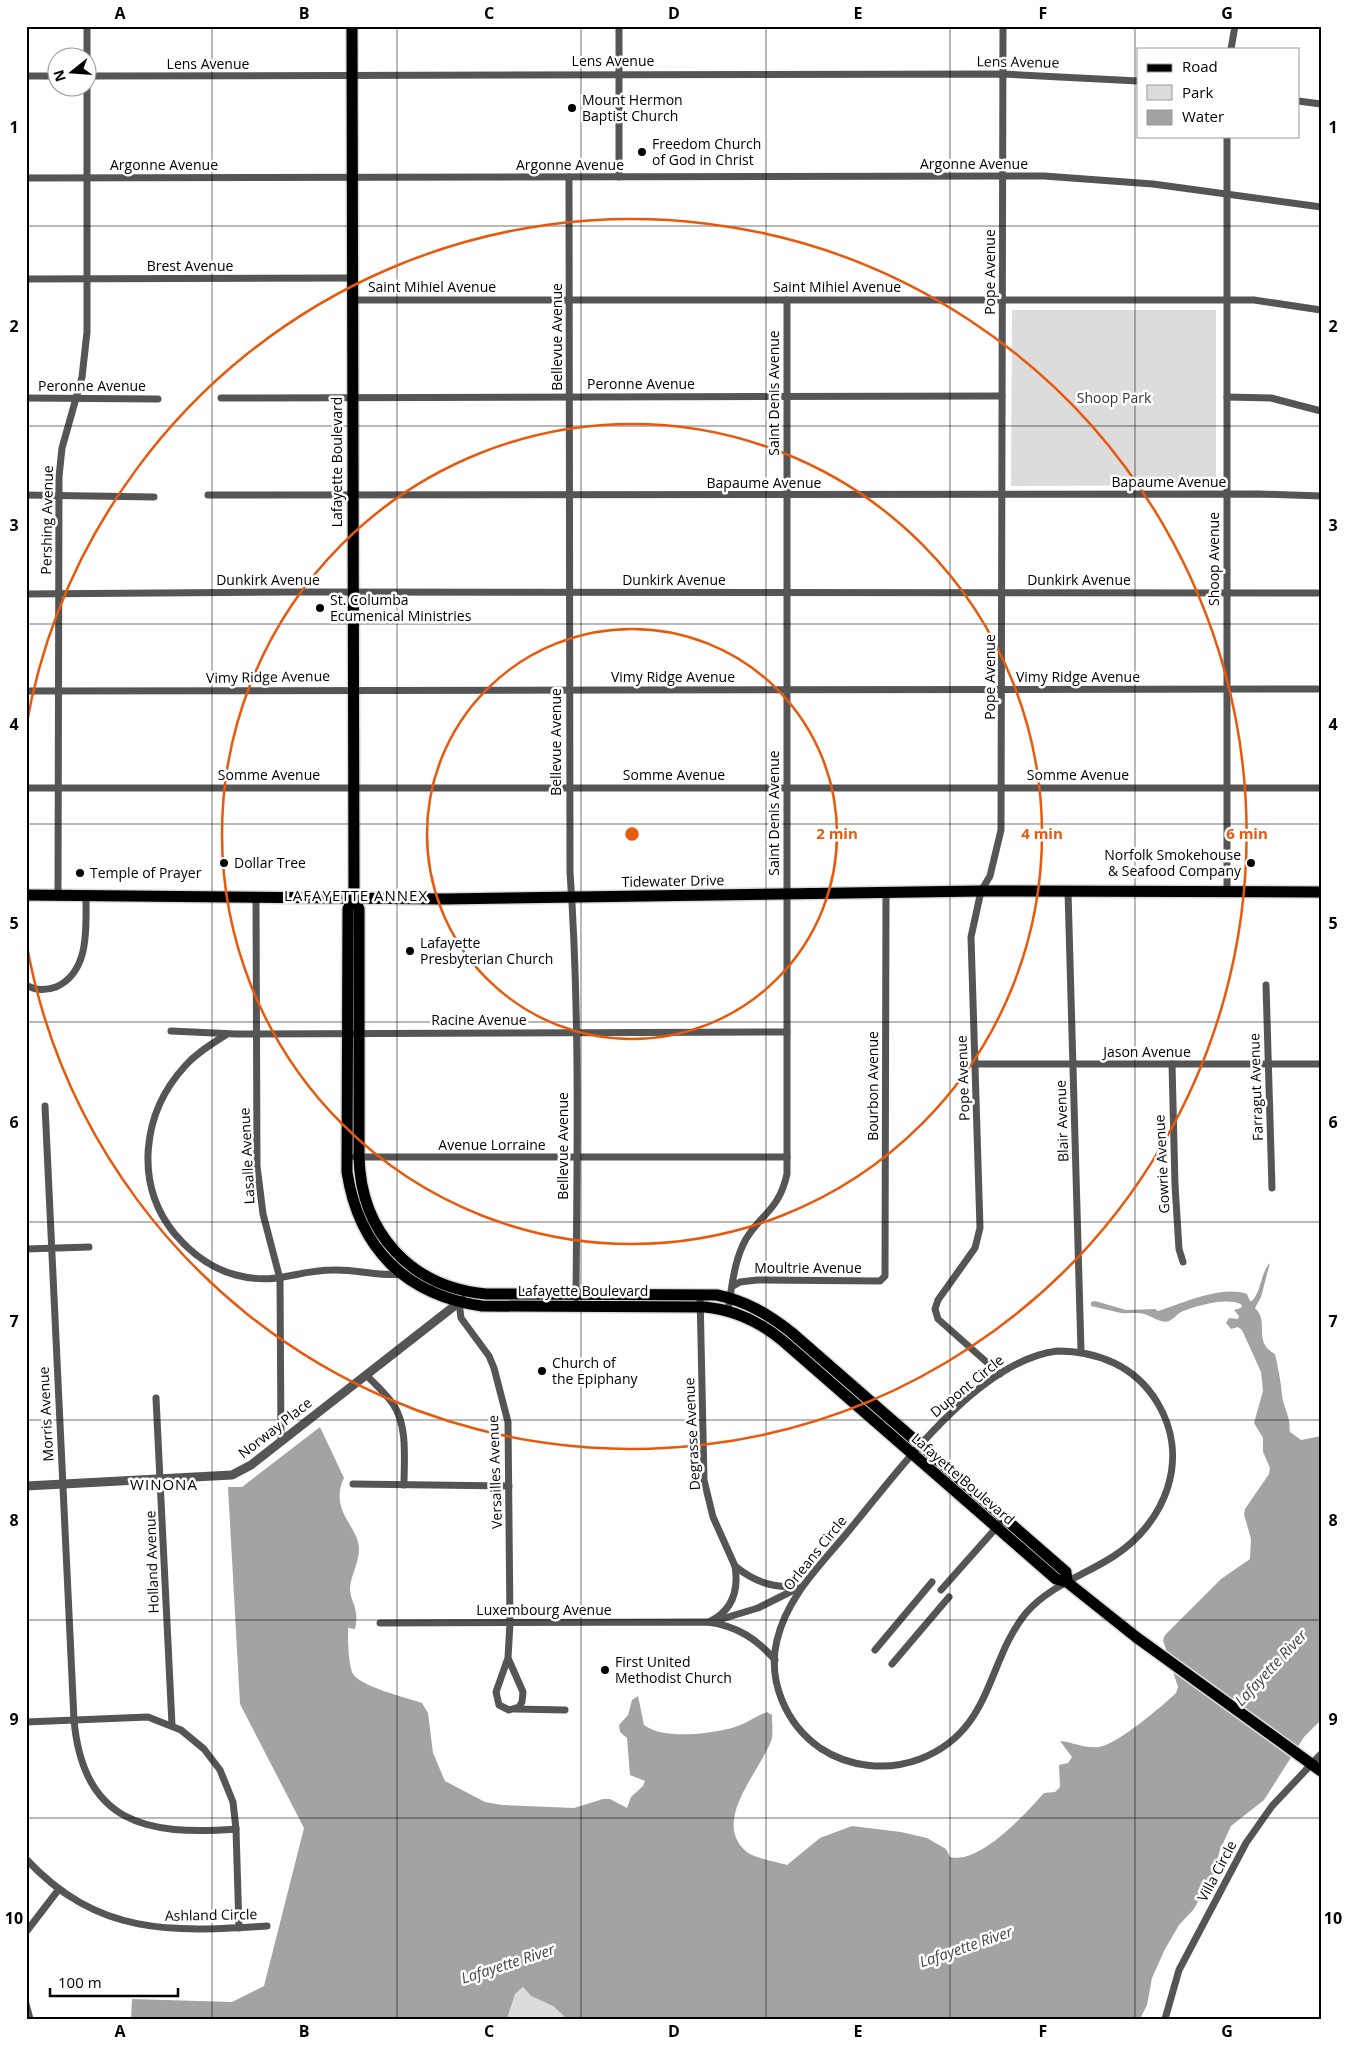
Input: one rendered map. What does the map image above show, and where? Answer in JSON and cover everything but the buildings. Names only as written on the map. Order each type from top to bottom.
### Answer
[{"type":"main road","name":"Lafayette Boulevard","points":[[352,26],[352,690],[354,898],[358,909],[358,1157],[361,1186],[372,1217],[390,1246],[412,1267],[442,1284],[472,1292],[700,1294],[730,1298],[762,1311],[776,1320],[916,1449],[1000,1523],[1056,1579],[1067,1582],[1136,1637],[1321,1771]]},
{"type":"main road","name":"Tidewater Drive","points":[[26,896],[573,898],[981,891],[1321,892]]},
{"type":"main road","name":"Lafayette Boulevard","points":[[354,898],[348,909],[346,1157],[350,1192],[359,1219],[378,1251],[402,1274],[426,1290],[459,1302],[482,1306],[700,1306],[728,1310],[769,1329],[916,1449]]},
{"type":"street","points":[[87,26],[87,48]]},
{"type":"street","points":[[619,26],[620,178]]},
{"type":"street","name":"Pope Avenue","points":[[1000,1374],[938,1319],[935,1309],[938,1300],[964,1267],[979,1239],[979,1180],[971,937],[981,891],[990,876],[1001,830],[1003,26]]},
{"type":"street","points":[[1230,48],[1235,26]]},
{"type":"street","name":"Lens Avenue","points":[[98,76],[619,73],[1003,74],[1137,81]]},
{"type":"street","points":[[26,76],[48,76]]},
{"type":"street","name":"Pershing Avenue","points":[[58,896],[60,788],[59,496],[62,448],[83,370],[87,332],[87,98]]},
{"type":"street","points":[[1300,100],[1321,104]]},
{"type":"street","name":"Shoop Avenue","points":[[1227,138],[1227,892]]},
{"type":"street","name":"Bellevue Avenue","points":[[569,177],[568,690],[570,872],[573,898],[576,1031],[576,1306]]},
{"type":"street","name":"Argonne Avenue","points":[[26,178],[1003,177],[1096,179],[1153,184],[1321,207]]},
{"type":"street","name":"Brest Avenue","points":[[26,279],[353,278]]},
{"type":"street","name":"Saint Mihiel Avenue","points":[[353,300],[1227,300],[1278,302],[1321,310]]},
{"type":"street","name":"Saint Denis Avenue","points":[[728,1310],[735,1269],[746,1240],[781,1195],[787,1174],[787,300]]},
{"type":"street","name":"Peronne Avenue","points":[[221,398],[1002,396]]},
{"type":"street","points":[[1227,397],[1270,398],[1321,411]]},
{"type":"street","name":"Peronne Avenue","points":[[26,398],[158,398]]},
{"type":"street","name":"Bapaume Avenue","points":[[208,495],[1227,494],[1321,496]]},
{"type":"street","points":[[26,495],[154,497]]},
{"type":"street","name":"Dunkirk Avenue","points":[[26,594],[1002,591],[1321,593]]},
{"type":"street","name":"Vimy Ridge Avenue","points":[[26,691],[1321,689]]},
{"type":"street","name":"Somme Avenue","points":[[26,788],[1321,788]]},
{"type":"street","name":"Blair Avenue","points":[[1068,891],[1081,1351]]},
{"type":"street","name":"Bourbon Avenue","points":[[883,1279],[885,1276],[886,893]]},
{"type":"street","points":[[26,985],[33,989],[46,990],[63,983],[74,971],[85,946],[86,896]]},
{"type":"street","name":"Lasalle Avenue","points":[[256,898],[257,1133],[260,1193],[266,1230],[280,1279],[281,1441]]},
{"type":"street","name":"Farragut Avenue","points":[[1266,985],[1272,1188]]},
{"type":"street","name":"Racine Avenue","points":[[171,1031],[227,1033],[787,1032]]},
{"type":"street","points":[[227,1033],[185,1066],[165,1096],[149,1135],[147,1165],[150,1181],[158,1206],[168,1225],[199,1257],[220,1270],[260,1280],[280,1279],[319,1270],[402,1274],[412,1267]]},
{"type":"street","name":"Jason Avenue","points":[[974,1064],[1321,1064]]},
{"type":"street","name":"Gowrie Avenue","points":[[1172,1064],[1175,1184],[1179,1249],[1183,1262]]},
{"type":"street","name":"Morris Avenue","points":[[45,1106],[74,1720],[79,1758],[84,1770],[101,1796],[124,1816],[162,1830],[204,1832],[236,1829]]},
{"type":"street","name":"Avenue Lorraine","points":[[346,1157],[787,1157]]},
{"type":"street","points":[[26,1249],[89,1247]]},
{"type":"street","name":"Moultrie Avenue","points":[[733,1286],[740,1282],[757,1280],[880,1281],[883,1279]]},
{"type":"street","name":"Norway Place","points":[[26,1486],[232,1475],[251,1465],[472,1292]]},
{"type":"street","name":"Degrasse Avenue","points":[[700,1294],[704,1480],[713,1517],[735,1566],[736,1586],[731,1604],[717,1618],[708,1622]]},
{"type":"street","name":"Versailles Avenue","points":[[459,1302],[461,1318],[489,1356],[501,1389],[508,1422],[510,1623],[508,1658]]},
{"type":"street","name":"Dupont Circle","points":[[916,1449],[1000,1374],[1038,1354],[1057,1350],[1081,1351],[1104,1358],[1123,1368],[1153,1396],[1168,1426],[1173,1455],[1172,1470],[1166,1496],[1146,1529],[1112,1558],[1067,1582]]},
{"type":"street","points":[[366,1374],[392,1403],[401,1421],[404,1485]]},
{"type":"street","name":"Holland Avenue","points":[[156,1398],[172,1725]]},
{"type":"street","name":"Orleans Circle","points":[[916,1449],[802,1586],[781,1625],[775,1660],[776,1682],[785,1708],[798,1728],[819,1747],[847,1761],[861,1765],[890,1766],[905,1764],[919,1759],[943,1747],[966,1726],[979,1707],[1020,1622],[1039,1601],[1067,1582]]},
{"type":"street","points":[[353,1484],[509,1486]]},
{"type":"street","points":[[941,1590],[1000,1523]]},
{"type":"street","points":[[735,1566],[744,1574],[764,1584],[790,1587],[802,1586]]},
{"type":"street","points":[[876,1650],[932,1582]]},
{"type":"street","name":"Luxembourg Avenue","points":[[708,1622],[758,1608],[802,1586]]},
{"type":"street","points":[[892,1664],[949,1597]]},
{"type":"street","name":"Luxembourg Avenue","points":[[380,1623],[708,1622],[722,1624],[746,1634],[775,1660]]},
{"type":"street","points":[[508,1658],[524,1692],[522,1702],[514,1709]]},
{"type":"street","points":[[508,1658],[496,1695],[499,1705],[504,1708],[514,1709],[565,1710]]},
{"type":"street","points":[[26,1722],[148,1718],[172,1725],[204,1749],[220,1770],[233,1802],[236,1829],[239,1928]]},
{"type":"street","name":"Villa Circle","points":[[1165,2019],[1179,1970],[1246,1843],[1272,1806],[1321,1754]]},
{"type":"street","name":"Ashland Circle","points":[[26,1859],[59,1889],[91,1908],[129,1923],[172,1930],[267,1926]]},
{"type":"street","points":[[26,1932],[59,1889]]},
{"type":"street","points":[[26,2004],[30,2019]]},
{"type":"green space","name":"Shoop Park","points":[[1012,310],[1216,310],[1216,485],[1011,486]]},
{"type":"green space","points":[[523,1987],[531,1996],[553,2006],[567,2019],[507,2019],[515,1994]]},
{"type":"water","name":"Lafayette River","points":[[1270,1263],[1261,1297],[1255,1308],[1261,1319],[1264,1344],[1275,1354],[1290,1432],[1301,1440],[1321,1436],[1321,1720],[1304,1737],[1264,1800],[1231,1826],[1220,1850],[1209,1888],[1204,1890],[1194,1909],[1179,1925],[1165,1949],[1152,1978],[1147,2005],[1140,2019],[567,2019],[553,2006],[531,1996],[523,1987],[515,1994],[507,2019],[131,2019],[132,1999],[232,2002],[264,1986],[304,1828],[240,1704],[228,1487],[242,1487],[320,1427],[344,1478],[340,1490],[340,1500],[342,1509],[358,1542],[359,1555],[350,1588],[351,1598],[356,1610],[356,1622],[355,1629],[348,1628],[349,1656],[352,1672],[363,1682],[373,1687],[422,1703],[428,1713],[433,1753],[445,1781],[485,1802],[502,1805],[574,1808],[603,1799],[610,1799],[627,1808],[631,1797],[643,1786],[645,1781],[630,1775],[627,1738],[620,1732],[619,1725],[628,1715],[632,1700],[638,1696],[644,1725],[652,1730],[663,1733],[714,1732],[744,1724],[767,1712],[772,1715],[772,1738],[736,1810],[734,1825],[737,1839],[750,1854],[787,1865],[820,1838],[852,1826],[901,1832],[927,1838],[946,1849],[950,1857],[962,1857],[988,1846],[1026,1813],[1044,1793],[1055,1792],[1060,1787],[1059,1765],[1068,1763],[1072,1757],[1060,1741],[1089,1747],[1099,1747],[1107,1744],[1139,1724],[1176,1693],[1178,1687],[1163,1640],[1165,1635],[1221,1579],[1250,1559],[1251,1539],[1244,1514],[1245,1509],[1269,1474],[1270,1468],[1263,1452],[1263,1438],[1254,1423],[1263,1391],[1261,1372],[1242,1330],[1238,1327],[1231,1329],[1226,1323],[1229,1318],[1238,1319],[1239,1316],[1234,1310],[1241,1308],[1242,1305],[1229,1301],[1194,1307],[1181,1312],[1166,1322],[1141,1313],[1121,1313],[1091,1306],[1091,1302],[1095,1301],[1126,1310],[1155,1309],[1158,1311],[1214,1293],[1237,1292],[1247,1294],[1250,1301],[1252,1301],[1258,1292],[1264,1272]]},
{"type":"place","name":"Mount Hermon Baptist Church","points":[[572,108]]},
{"type":"place","name":"Freedom Church of God in Christ","points":[[642,152]]},
{"type":"place","name":"St. Columba Ecumenical Ministries","points":[[320,608]]},
{"type":"place","name":"Dollar Tree","points":[[224,863]]},
{"type":"place","name":"Norfolk Smokehouse & Seafood Company","points":[[1251,863]]},
{"type":"place","name":"Temple of Prayer","points":[[80,873]]},
{"type":"place","name":"Lafayette Presbyterian Church","points":[[410,951]]},
{"type":"place","name":"Church of the Epiphany","points":[[542,1371]]},
{"type":"place","name":"First United Methodist Church","points":[[605,1670]]},
{"type":"district","name":"LAFAYETTE ANNEX","points":[[356,896]]},
{"type":"district","name":"WINONA","points":[[164,1485]]}]
